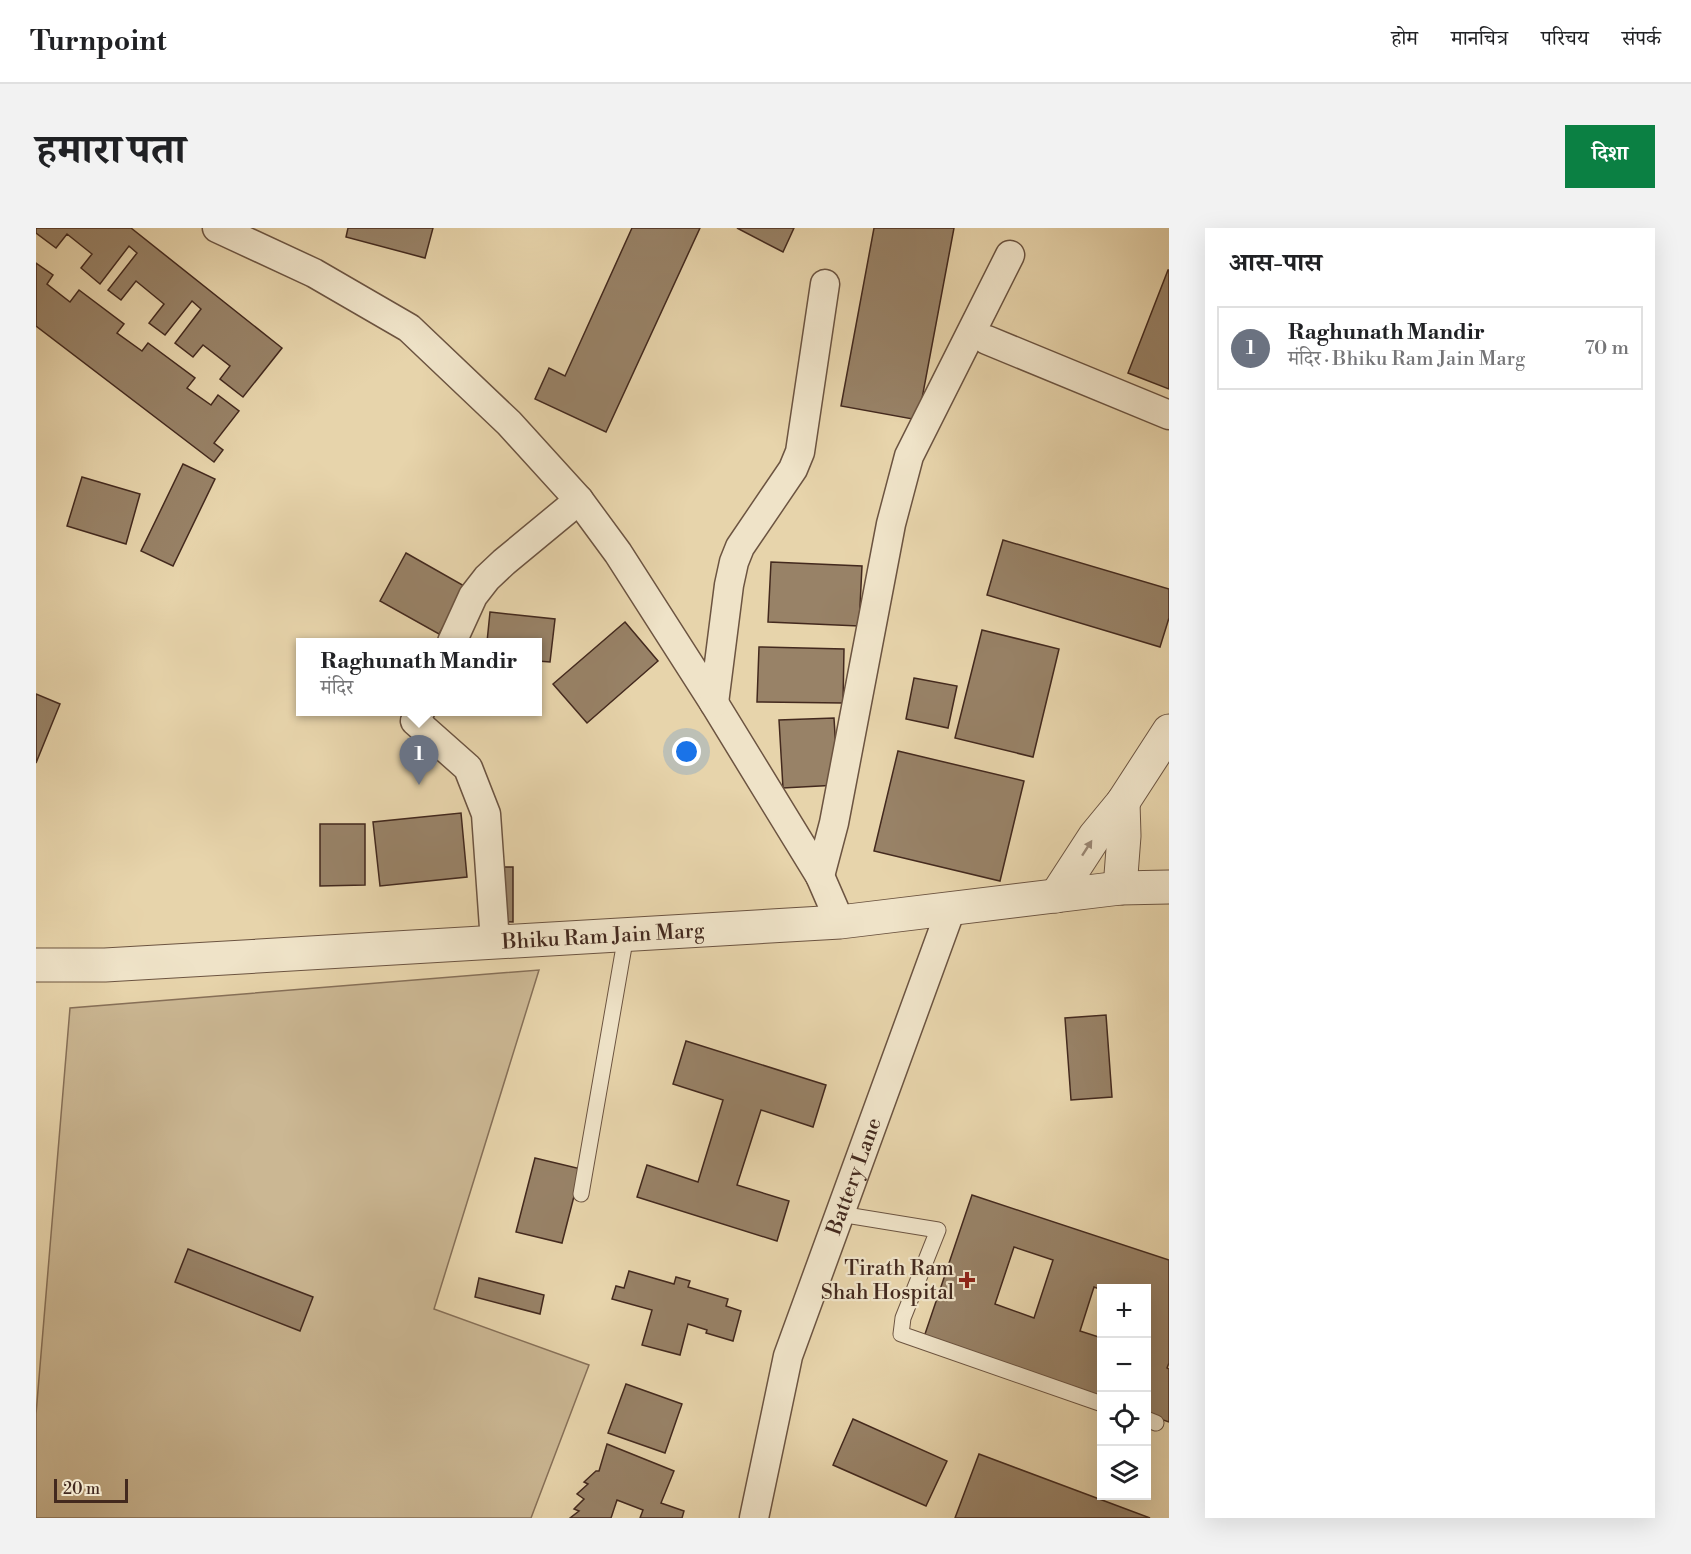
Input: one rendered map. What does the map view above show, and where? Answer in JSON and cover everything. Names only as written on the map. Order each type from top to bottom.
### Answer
[{"type":"street","points":[[217,228],[314,273],[409,328],[509,423],[579,500],[618,553],[714,703],[820,876],[840,922]]},
{"type":"street","points":[[820,876],[834,823],[891,524],[909,456],[1010,255]]},
{"type":"street","points":[[714,703],[734,562],[740,547],[793,469],[800,452],[825,284]]},
{"type":"street","points":[[987,340],[1169,416]]},
{"type":"street","points":[[454,638],[473,596],[487,578],[579,500]]},
{"type":"street","points":[[418,716],[415,721],[468,768],[486,814],[495,942]]},
{"type":"street","points":[[1056,896],[1095,836],[1123,802],[1169,731]]},
{"type":"street","points":[[1120,888],[1124,836],[1123,802]]},
{"type":"street","name":"Bhiku Ram Jain Marg","points":[[36,965],[105,965],[840,922],[1120,888],[1169,887]]},
{"type":"street","name":"Battery Lane","points":[[754,1518],[788,1356],[951,909]]},
{"type":"lane","points":[[581,1194],[626,934]]},
{"type":"lane","points":[[840,1214],[938,1230],[903,1318],[902,1334],[1097,1403]]},
{"type":"shaded area","points":[[539,970],[434,1309],[589,1365],[531,1518],[36,1518],[36,1414],[70,1008]]},
{"type":"building","points":[[36,228],[131,228],[282,348],[243,397],[220,379],[230,366],[203,345],[193,357],[175,343],[201,309],[192,301],[165,335],[149,323],[164,304],[136,281],[121,300],[108,290],[137,253],[129,246],[100,284],[81,268],[92,254],[67,234],[56,248],[36,233]]},
{"type":"building","points":[[348,228],[433,228],[425,258],[346,237]]},
{"type":"building","points":[[632,228],[700,228],[606,432],[535,399],[549,368],[565,376]]},
{"type":"building","points":[[737,228],[794,228],[783,252]]},
{"type":"building","points":[[874,228],[954,228],[918,420],[841,406]]},
{"type":"building","points":[[36,263],[53,275],[47,284],[70,302],[79,290],[124,324],[117,333],[142,351],[148,343],[195,378],[187,388],[211,405],[218,395],[239,411],[214,443],[223,450],[214,462],[36,326]]},
{"type":"building","points":[[1169,270],[1169,389],[1128,373]]},
{"type":"building","points":[[183,464],[215,479],[173,566],[141,551]]},
{"type":"building","points":[[82,477],[140,494],[126,544],[67,526]]},
{"type":"building","points":[[1003,540],[1169,589],[1169,618],[1160,647],[987,595]]},
{"type":"building","points":[[406,553],[466,587],[439,634],[380,601]]},
{"type":"building","points":[[771,562],[862,566],[859,626],[768,622]]},
{"type":"building","points":[[490,612],[555,619],[550,662],[542,661],[542,638],[487,638]]},
{"type":"building","points":[[625,622],[658,661],[587,723],[553,684]]},
{"type":"building","points":[[982,630],[1059,649],[1033,757],[955,738]]},
{"type":"building","points":[[759,647],[844,649],[843,703],[757,702]]},
{"type":"building","points":[[914,678],[957,686],[948,728],[906,719]]},
{"type":"building","points":[[36,694],[60,704],[36,763]]},
{"type":"building","points":[[834,718],[838,785],[783,788],[779,720]]},
{"type":"building","points":[[898,751],[1024,781],[1000,881],[874,851]]},
{"type":"building","points":[[461,813],[467,877],[380,886],[373,822]]},
{"type":"building","points":[[320,824],[365,824],[365,885],[320,886]]},
{"type":"building","points":[[497,867],[513,867],[513,922],[497,921]]},
{"type":"building","points":[[1106,1015],[1112,1097],[1071,1100],[1065,1018]]},
{"type":"building","points":[[686,1041],[826,1085],[813,1127],[761,1110],[737,1185],[789,1201],[777,1241],[637,1197],[647,1165],[698,1182],[723,1100],[673,1084]]},
{"type":"building","points":[[535,1158],[581,1169],[562,1243],[516,1232]]},
{"type":"building","points":[[972,1195],[1169,1260],[1169,1363],[1167,1368],[1169,1369],[1169,1422],[1151,1416],[1151,1284],[1097,1284],[1097,1288],[1094,1287],[1080,1331],[1097,1336],[1097,1397],[923,1340]],"holes":[[[1014,1247],[1053,1260],[1034,1318],[995,1304]]]},
{"type":"building","points":[[188,1249],[313,1297],[300,1331],[175,1282]]},
{"type":"building","points":[[629,1271],[674,1284],[676,1277],[690,1281],[688,1287],[728,1299],[726,1306],[741,1311],[733,1341],[706,1333],[707,1330],[688,1324],[680,1355],[642,1345],[652,1310],[612,1299],[616,1286],[624,1288]]},
{"type":"building","points":[[479,1278],[544,1295],[540,1314],[475,1297]]},
{"type":"building","points":[[626,1384],[682,1404],[665,1453],[608,1433]]},
{"type":"building","points":[[853,1419],[947,1461],[926,1506],[833,1465]]},
{"type":"building","points":[[607,1444],[674,1471],[661,1503],[684,1511],[682,1518],[640,1518],[643,1510],[617,1500],[611,1518],[570,1518],[579,1511],[574,1509],[584,1499],[577,1494],[588,1484],[584,1482],[599,1471]]},
{"type":"building","points":[[979,1454],[1150,1518],[955,1518]]},
{"type":"place","name":"Raghunath Mandir","points":[[419,785]]},
{"type":"place","name":"Tirath Ram Shah Hospital","points":[[967,1280]]}]
